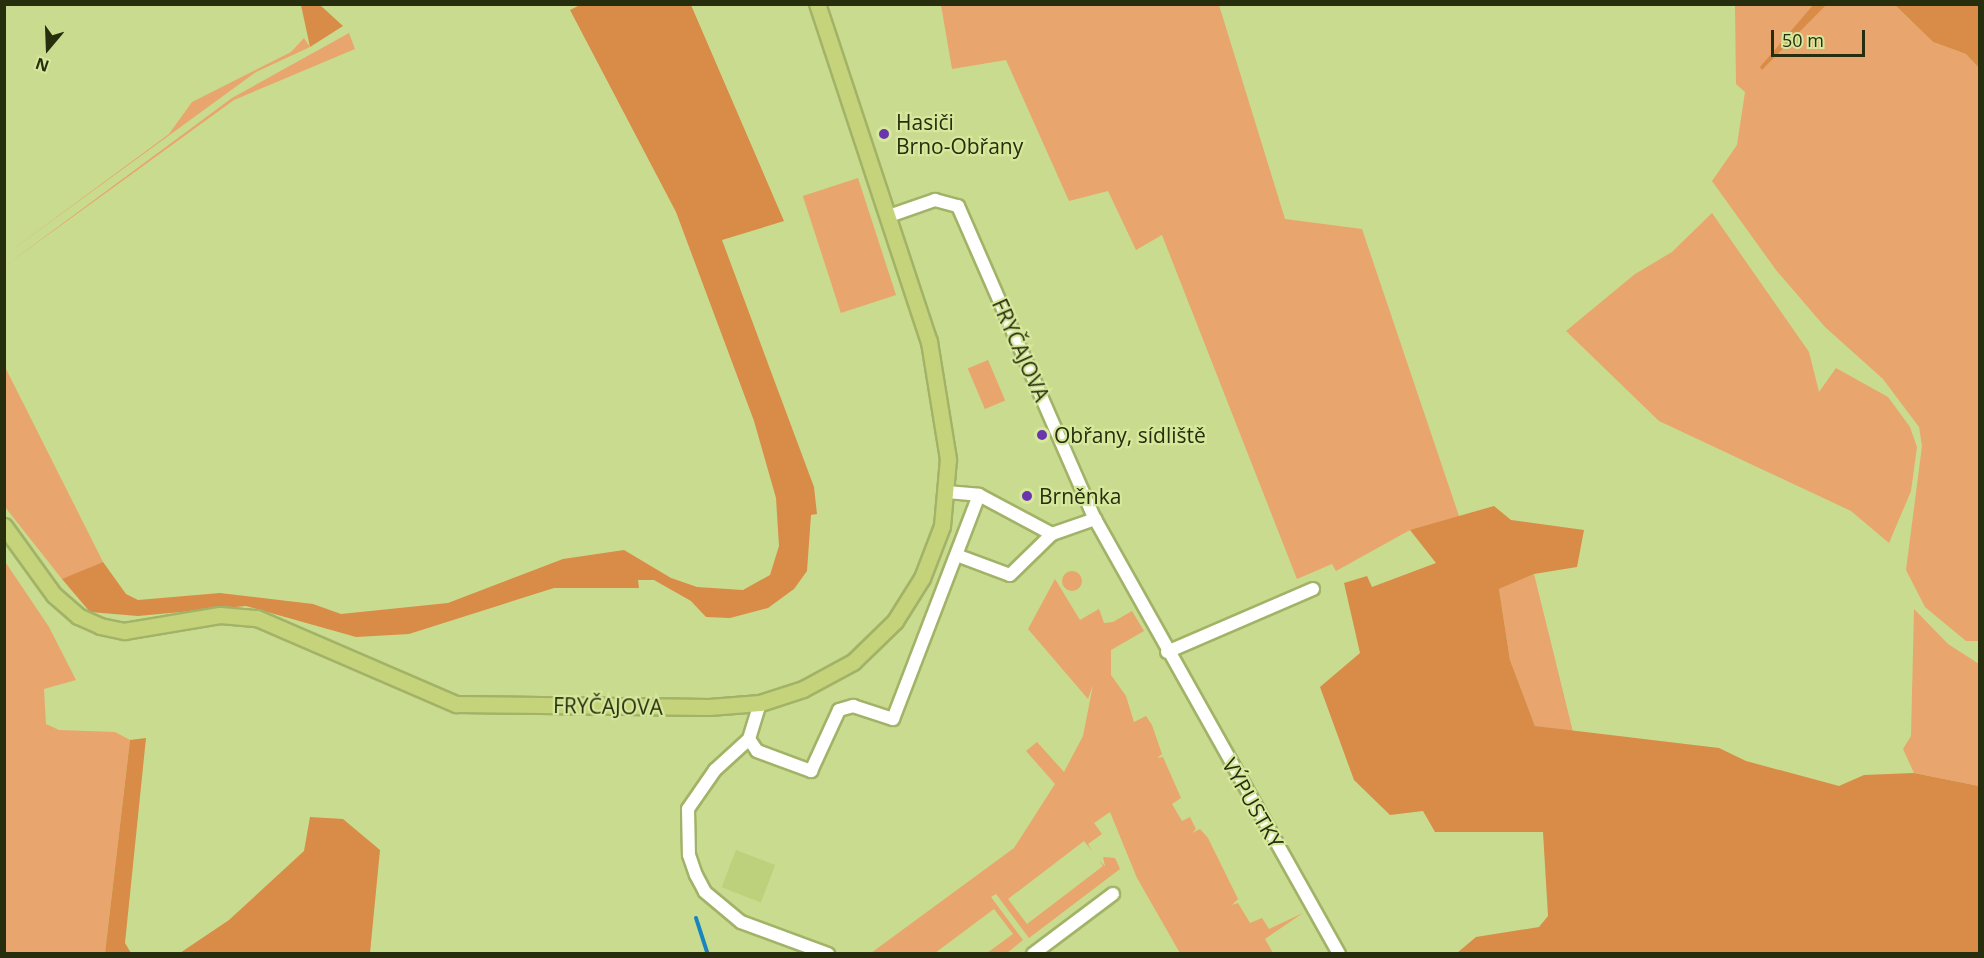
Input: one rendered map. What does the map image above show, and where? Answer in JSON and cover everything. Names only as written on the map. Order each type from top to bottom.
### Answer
[{"type":"main road","name":"FRYČAJOVA","points":[[4,526],[54,595],[100,626],[124,631],[220,615],[257,618],[410,689],[456,704],[709,707],[760,703],[803,688],[853,662],[895,621],[922,578],[942,526],[947,492],[941,396],[889,216],[817,4]]},
{"type":"street","name":"FRYČAJOVA","points":[[889,216],[935,200],[958,206],[966,218],[1095,519]]},
{"type":"street","points":[[947,492],[979,495],[1052,534]]},
{"type":"street","points":[[749,739],[757,751],[811,771],[839,710],[853,706],[893,720],[959,556],[979,495]]},
{"type":"street","points":[[959,556],[1010,575],[1052,534],[1095,519]]},
{"type":"street","name":"VÝPUSTKY","points":[[1095,519],[1167,652],[1339,954]]},
{"type":"street","points":[[1167,652],[1313,589]]},
{"type":"street","points":[[760,703],[749,739],[715,770],[688,809],[696,875],[705,892],[741,922],[828,954]]},
{"type":"street","points":[[1033,954],[1113,894]]},
{"type":"shaded area","points":[[582,4],[691,5],[784,221],[722,240],[814,487],[817,514],[811,515],[807,571],[794,589],[768,608],[730,618],[706,617],[691,601],[654,580],[638,580],[639,588],[554,588],[409,634],[356,637],[246,606],[138,616],[90,612],[62,579],[103,562],[126,594],[138,600],[220,593],[313,604],[341,614],[448,603],[563,559],[624,550],[671,578],[697,587],[743,590],[770,575],[779,546],[776,498],[754,421],[676,212],[570,10]]},
{"type":"shaded area","points":[[1814,4],[1826,5],[1762,70],[1760,67]]},
{"type":"shaded area","points":[[1826,4],[1895,5],[1933,42],[1966,54],[1979,68],[1979,641],[1966,641],[1925,607],[1906,570],[1922,446],[1919,427],[1883,379],[1825,327],[1776,270],[1712,181],[1737,145],[1745,92],[1736,84],[1735,5],[1814,5],[1762,70]]},
{"type":"shaded area","points":[[301,5],[320,5],[343,26],[310,47]]},
{"type":"shaded area","points":[[941,5],[1219,5],[1285,219],[1362,229],[1460,519],[1410,530],[1336,571],[1332,564],[1297,579],[1162,235],[1136,250],[1108,191],[1069,201],[1006,60],[952,69]]},
{"type":"shaded area","points":[[1895,5],[1979,5],[1979,68],[1966,54],[1933,42]]},
{"type":"shaded area","points":[[349,33],[355,49],[234,100],[5,266],[232,98]]},
{"type":"shaded area","points":[[304,38],[310,47],[256,72],[5,255],[169,134],[192,102],[291,52]]},
{"type":"shaded area","points":[[858,178],[896,295],[841,313],[803,196]]},
{"type":"shaded area","points":[[1712,213],[1809,352],[1819,392],[1836,368],[1888,397],[1910,427],[1917,447],[1911,491],[1889,543],[1851,511],[1659,421],[1566,331],[1635,274],[1672,252]]},
{"type":"shaded area","points":[[988,360],[1005,401],[985,409],[968,369]]},
{"type":"shaded area","points":[[4,365],[103,562],[62,579],[5,507]]},
{"type":"shaded area","points":[[1494,506],[1511,520],[1584,530],[1577,567],[1534,574],[1499,589],[1510,660],[1535,726],[1719,748],[1746,761],[1839,786],[1864,775],[1914,773],[1979,786],[1979,953],[1457,953],[1476,937],[1539,927],[1548,916],[1543,832],[1435,832],[1423,811],[1390,815],[1354,780],[1320,687],[1360,653],[1344,583],[1367,576],[1372,587],[1436,563],[1410,530]]},
{"type":"shaded area","points":[[4,560],[49,627],[76,680],[44,689],[46,724],[59,730],[115,732],[130,740],[105,953],[5,953]]},
{"type":"shaded area","points":[[1072,571],[1079,574],[1082,581],[1079,588],[1072,591],[1065,588],[1062,581],[1065,574]]},
{"type":"shaded area","points":[[1534,574],[1573,732],[1535,726],[1510,660],[1499,589]]},
{"type":"shaded area","points":[[1055,579],[1080,620],[1099,609],[1104,623],[1113,622],[1132,611],[1144,631],[1111,650],[1111,675],[1126,696],[1134,722],[1146,716],[1152,725],[1162,754],[1157,758],[1163,757],[1181,798],[1172,804],[1182,821],[1190,817],[1196,829],[1192,833],[1200,829],[1208,838],[1238,899],[1232,905],[1238,903],[1250,923],[1262,918],[1269,929],[1303,913],[1265,939],[1273,953],[1180,953],[1137,878],[1110,812],[1094,823],[1102,834],[1088,844],[1092,851],[1084,841],[1008,899],[1027,924],[1103,866],[1099,860],[1105,866],[1103,857],[1115,858],[1120,869],[1029,938],[996,894],[991,897],[1023,940],[1007,953],[987,953],[1013,934],[994,909],[935,953],[871,953],[1014,848],[1055,784],[1026,751],[1037,742],[1064,772],[1083,736],[1093,685],[1088,699],[1028,629]]},
{"type":"shaded area","points":[[1914,609],[1948,644],[1979,664],[1979,786],[1914,773],[1903,749],[1911,736]]},
{"type":"shaded area","points":[[146,738],[125,943],[131,953],[105,953],[130,740]]},
{"type":"shaded area","points":[[310,817],[343,819],[380,850],[370,953],[180,953],[229,920],[304,851]]},
{"type":"shaded area","points":[[736,850],[775,865],[761,902],[722,887]]},
{"type":"waterway","points":[[696,918],[708,954]]},
{"type":"place","name":"Hasiči Brno-Obřany","points":[[884,134]]},
{"type":"place","name":"Obřany, sídliště","points":[[1042,435]]},
{"type":"place","name":"Brněnka","points":[[1027,496]]}]
